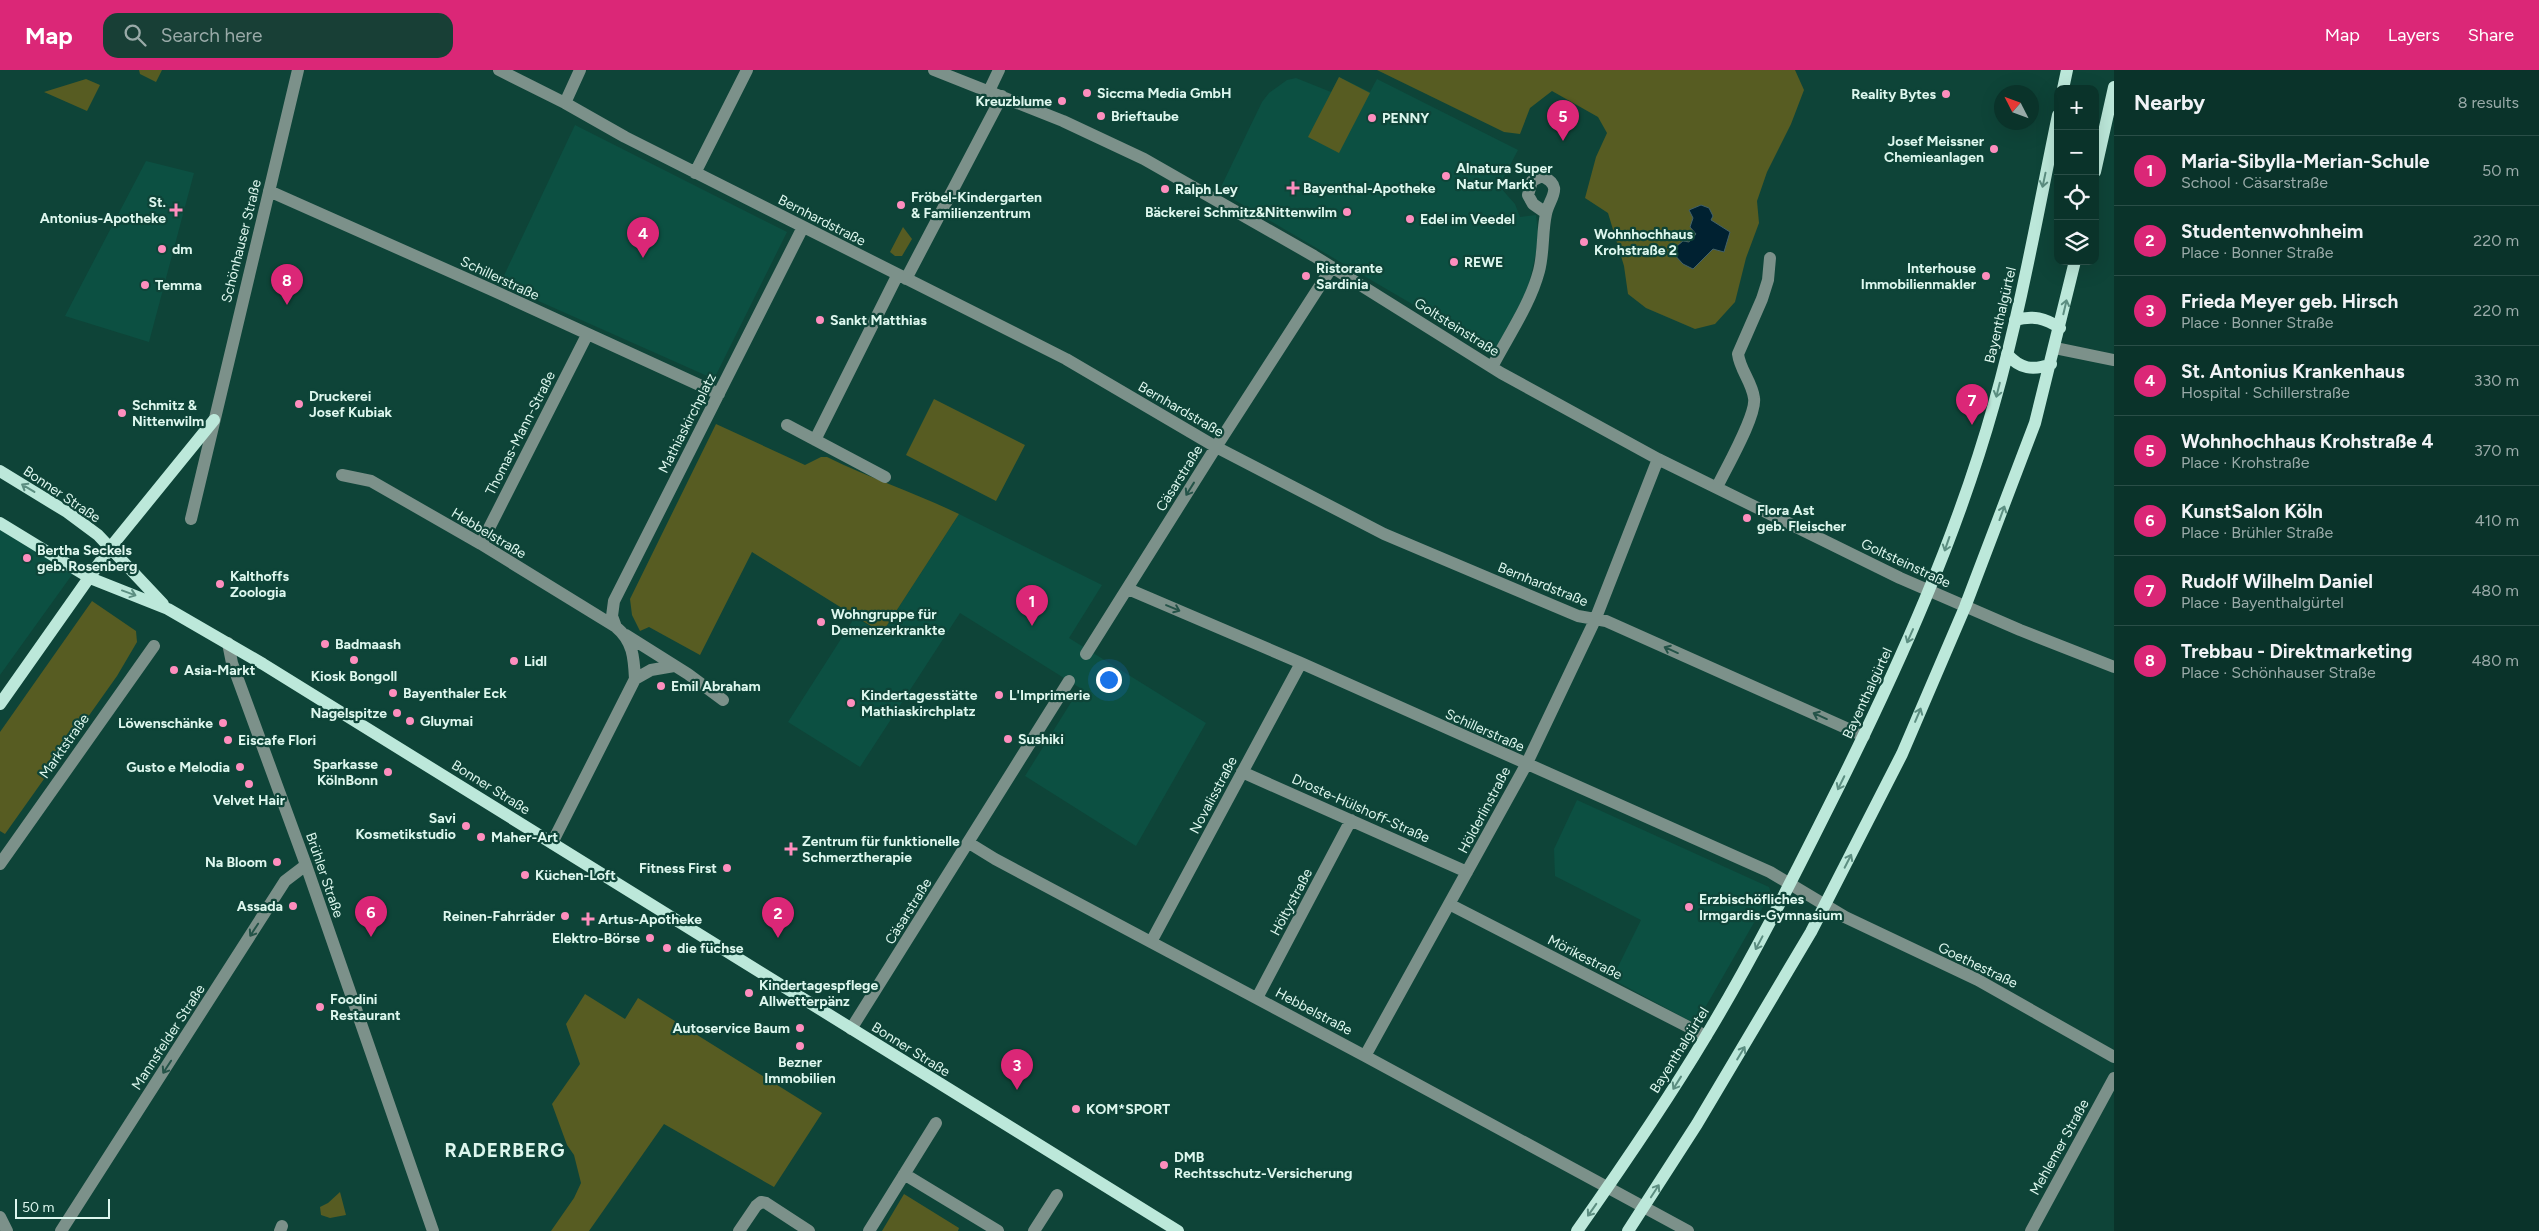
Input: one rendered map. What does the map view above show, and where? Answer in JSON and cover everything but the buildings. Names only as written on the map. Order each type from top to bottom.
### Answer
[{"type":"main road","points":[[2064,85],[2067,70]]},
{"type":"main road","points":[[2099,154],[2114,87]]},
{"type":"main road","name":"Bayenthalgürtel","points":[[1577,1231],[1706,1036],[1791,883],[1864,736],[1930,591],[1994,406],[2015,320],[2055,130]]},
{"type":"main road","points":[[1628,1231],[1750,1037],[1826,905],[1902,754],[1965,607],[2035,424],[2074,265]]},
{"type":"main road","points":[[2015,320],[2038,318],[2049,320],[2060,328]]},
{"type":"main road","points":[[2007,354],[2015,363],[2027,369],[2040,368],[2051,364]]},
{"type":"main road","name":"Schönhauser Straße","points":[[90,578],[110,548],[214,420]]},
{"type":"main road","name":"Bonner Straße","points":[[0,471],[67,512],[98,535],[168,609]]},
{"type":"main road","name":"Bonner Straße","points":[[0,523],[90,578],[168,609],[228,643],[1178,1231]]},
{"type":"main road","points":[[0,704],[90,578]]},
{"type":"street","name":"Schönhauser Straße","points":[[190,519],[298,70]]},
{"type":"street","name":"Bernhardstraße","points":[[499,70],[566,102],[625,137],[901,278],[1066,359],[1216,447],[1384,534],[1578,616],[1606,621],[1864,736]]},
{"type":"street","points":[[566,102],[580,70]]},
{"type":"street","points":[[695,173],[747,70]]},
{"type":"street","name":"Goltsteinstraße","points":[[934,70],[1071,124],[1144,159],[1332,267],[1492,367],[1658,459],[1965,607],[2114,667]]},
{"type":"street","points":[[988,91],[999,70]]},
{"type":"street","points":[[815,440],[901,278],[1002,96]]},
{"type":"street","name":"Schillerstraße","points":[[269,191],[719,394]]},
{"type":"street","points":[[1492,367],[1535,282],[1541,260],[1546,213]]},
{"type":"street","name":"Mathiaskirchplatz","points":[[552,843],[635,679],[634,651],[619,630],[612,616],[614,601],[803,227]]},
{"type":"street","points":[[1717,487],[1754,409],[1754,394],[1739,362],[1738,354],[1762,299],[1768,280],[1770,258]]},
{"type":"street","name":"Cäsarstraße","points":[[1086,654],[1332,267]]},
{"type":"street","name":"Thomas-Mann-Straße","points":[[481,544],[587,335]]},
{"type":"street","points":[[2055,348],[2114,360]]},
{"type":"street","points":[[787,425],[885,477]]},
{"type":"street","name":"Hölderlinstraße","points":[[1365,1056],[1526,765],[1595,620],[1658,459]]},
{"type":"street","name":"Hebbelstraße","points":[[342,475],[371,481],[481,544],[619,630]]},
{"type":"street","name":"Schillerstraße","points":[[1128,589],[1301,663],[1791,883],[1826,905]]},
{"type":"street","points":[[619,630],[688,674],[723,700]]},
{"type":"street","name":"Brühler Straße","points":[[228,643],[232,663],[306,865],[433,1231]]},
{"type":"street","name":"Marktstraße","points":[[0,864],[154,646]]},
{"type":"street","name":"Novalisstraße","points":[[1151,942],[1301,663]]},
{"type":"street","points":[[635,679],[651,670],[674,666]]},
{"type":"street","name":"Cäsarstraße","points":[[852,1029],[1069,681]]},
{"type":"street","name":"Droste-Hülshoff-Straße","points":[[1242,772],[1468,872]]},
{"type":"street","name":"Höltystraße","points":[[1257,998],[1351,820]]},
{"type":"street","name":"Hebbelstraße","points":[[969,843],[995,859],[1365,1056],[1607,1188],[1645,1206],[1688,1231]]},
{"type":"street","name":"Mannsfelder Straße","points":[[62,1231],[285,881],[306,865]]},
{"type":"street","name":"Mörikestraße","points":[[1449,904],[1706,1036]]},
{"type":"street","name":"Goethestraße","points":[[1826,905],[1845,917],[2024,1004],[2114,1057]]},
{"type":"street","name":"Mehlemer Straße","points":[[2031,1231],[2114,1078]]},
{"type":"street","points":[[869,1231],[936,1123]]},
{"type":"street","points":[[904,1174],[998,1231]]},
{"type":"street","points":[[1034,1231],[1057,1195]]},
{"type":"street","points":[[739,1231],[756,1206],[761,1202],[766,1203],[809,1231]]},
{"type":"street","points":[[0,1217],[7,1231]]},
{"type":"shaded area","points":[[139,70],[162,70],[156,82],[140,74]]},
{"type":"shaded area","points":[[1377,70],[1795,70],[1804,90],[1791,124],[1767,172],[1757,201],[1759,223],[1746,258],[1735,302],[1715,324],[1695,329],[1646,308],[1628,294],[1624,266],[1608,213],[1585,198],[1596,157],[1607,133],[1598,117],[1552,91],[1530,108],[1520,134],[1504,132]]},
{"type":"shaded area","points":[[1339,77],[1370,92],[1377,79],[1518,150],[1499,186],[1515,204],[1520,217],[1536,215],[1538,232],[1536,253],[1527,291],[1494,352],[1219,191],[1262,102],[1269,93],[1287,80],[1296,78],[1331,92]]},
{"type":"shaded area","points":[[1339,77],[1370,93],[1339,153],[1308,137]]},
{"type":"shaded area","points":[[86,79],[100,85],[87,111],[44,92]]},
{"type":"shaded area","points":[[575,125],[787,232],[714,379],[500,284]]},
{"type":"shaded area","points":[[146,161],[194,173],[149,342],[65,316]]},
{"type":"shaded area","points":[[903,227],[912,239],[902,256],[895,256],[890,252]]},
{"type":"shaded area","points":[[934,399],[1025,445],[996,501],[906,455]]},
{"type":"shaded area","points":[[716,424],[805,465],[821,457],[827,457],[959,514],[882,633],[752,552],[700,655],[649,627],[640,631],[632,615],[630,599]]},
{"type":"shaded area","points":[[959,514],[1102,585],[1069,638],[1206,723],[1136,846],[1025,776],[1080,688],[960,613],[860,767],[788,722],[855,617],[882,633]]},
{"type":"shaded area","points":[[0,526],[74,572],[0,675]]},
{"type":"shaded area","points":[[92,601],[136,631],[137,642],[117,676],[5,834],[0,831],[0,732]]},
{"type":"shaded area","name":"Erzbischöfliches Irmgardis-Gymnasium","points":[[1577,800],[1769,887],[1771,893],[1698,1020],[1690,1021],[1612,979],[1641,920],[1555,876],[1554,849]]},
{"type":"shaded area","points":[[585,994],[625,1019],[638,998],[822,1113],[774,1187],[664,1124],[589,1231],[551,1231],[574,1198],[581,1183],[574,1155],[567,1145],[552,1104],[580,1064],[566,1024]]},
{"type":"shaded area","points":[[340,1192],[346,1215],[330,1218],[321,1215],[320,1207],[328,1203]]},
{"type":"shaded area","points":[[904,1194],[959,1228],[958,1231],[882,1231]]},
{"type":"water","points":[[1701,205],[1709,208],[1713,216],[1711,220],[1730,232],[1724,252],[1713,249],[1693,269],[1683,264],[1671,251],[1683,241],[1689,242],[1696,234],[1690,227],[1693,218],[1689,210]]},
{"type":"place","name":"Siccma Media GmbH","points":[[1087,93]]},
{"type":"place","name":"Reality Bytes","points":[[1946,94]]},
{"type":"place","name":"Kreuzblume","points":[[1062,101]]},
{"type":"place","name":"Brieftaube","points":[[1101,116]]},
{"type":"place","name":"PENNY","points":[[1372,118]]},
{"type":"place","name":"Wohnhochhaus Krohstraße 4","points":[[1563,141]]},
{"type":"place","name":"Josef Meissner Chemieanlagen","points":[[1994,149]]},
{"type":"place","name":"Alnatura Super Natur Markt","points":[[1446,176]]},
{"type":"place","name":"Bayenthal-Apotheke","points":[[1293,188]]},
{"type":"place","name":"Ralph Ley","points":[[1165,189]]},
{"type":"place","name":"Fröbel-Kindergarten & Familienzentrum","points":[[901,205]]},
{"type":"place","name":"St. Antonius-Apotheke","points":[[176,210]]},
{"type":"place","name":"Bäckerei Schmitz&Nittenwilm","points":[[1347,212]]},
{"type":"place","name":"Edel im Veedel","points":[[1410,219]]},
{"type":"place","name":"Wohnhochhaus Krohstraße 2","points":[[1584,242]]},
{"type":"place","name":"dm","points":[[162,249]]},
{"type":"place","name":"St. Antonius Krankenhaus","points":[[643,258]]},
{"type":"place","name":"REWE","points":[[1454,262]]},
{"type":"place","name":"Ristorante Sardinia","points":[[1306,276]]},
{"type":"place","name":"Interhouse Immobilienmakler","points":[[1986,276]]},
{"type":"place","name":"Temma","points":[[145,285]]},
{"type":"place","name":"Trebbau - Direktmarketing","points":[[287,305]]},
{"type":"place","name":"Sankt Matthias","points":[[820,320]]},
{"type":"place","name":"Druckerei Josef Kubiak","points":[[299,404]]},
{"type":"place","name":"Schmitz & Nittenwilm","points":[[122,413]]},
{"type":"place","name":"Rudolf Wilhelm Daniel","points":[[1972,425]]},
{"type":"place","name":"Flora Ast geb. Fleischer","points":[[1747,518]]},
{"type":"place","name":"Bertha Seckels geb. Rosenberg","points":[[27,558]]},
{"type":"place","name":"Kalthoffs Zoologia","points":[[220,584]]},
{"type":"place","name":"Wohngruppe für Demenzerkrankte","points":[[821,622]]},
{"type":"place","name":"Maria-Sibylla-Merian-Schule","points":[[1032,626]]},
{"type":"place","name":"Badmaash","points":[[325,644]]},
{"type":"place","name":"Kiosk Bongoll","points":[[354,660]]},
{"type":"place","name":"Lidl","points":[[514,661]]},
{"type":"place","name":"Asia-Markt","points":[[174,670]]},
{"type":"place","name":"Emil Abraham","points":[[661,686]]},
{"type":"place","name":"Bayenthaler Eck","points":[[393,693]]},
{"type":"place","name":"L'Imprimerie","points":[[999,695]]},
{"type":"place","name":"Kindertagesstätte Mathiaskirchplatz","points":[[851,703]]},
{"type":"place","name":"Nagelspitze","points":[[397,713]]},
{"type":"place","name":"Gluymai","points":[[410,721]]},
{"type":"place","name":"Löwenschänke","points":[[223,723]]},
{"type":"place","name":"Sushiki","points":[[1008,739]]},
{"type":"place","name":"Eiscafe Flori","points":[[228,740]]},
{"type":"place","name":"Gusto e Melodia","points":[[240,767]]},
{"type":"place","name":"Sparkasse KölnBonn","points":[[388,772]]},
{"type":"place","name":"Velvet Hair","points":[[249,784]]},
{"type":"place","name":"Savi Kosmetikstudio","points":[[466,826]]},
{"type":"place","name":"Maher-Art","points":[[481,837]]},
{"type":"place","name":"Zentrum für funktionelle Schmerztherapie","points":[[791,849]]},
{"type":"place","name":"Na Bloom","points":[[277,862]]},
{"type":"place","name":"Fitness First","points":[[727,868]]},
{"type":"place","name":"Küchen-Loft","points":[[525,875]]},
{"type":"place","name":"Assada","points":[[293,906]]},
{"type":"place","name":"Erzbischöfliches Irmgardis-Gymnasium","points":[[1689,907]]},
{"type":"place","name":"Reinen-Fahrräder","points":[[565,916]]},
{"type":"place","name":"Artus-Apotheke","points":[[588,919]]},
{"type":"place","name":"KunstSalon Köln","points":[[371,937]]},
{"type":"place","name":"Elektro-Börse","points":[[650,938]]},
{"type":"place","name":"Studentenwohnheim","points":[[778,938]]},
{"type":"place","name":"die füchse","points":[[667,948]]},
{"type":"place","name":"Kindertagespflege Allwetterpänz","points":[[749,993]]},
{"type":"place","name":"Foodini Restaurant","points":[[320,1007]]},
{"type":"place","name":"Autoservice Baum","points":[[800,1028]]},
{"type":"place","name":"Bezner Immobilien","points":[[800,1046]]},
{"type":"place","name":"Frieda Meyer geb. Hirsch","points":[[1017,1090]]},
{"type":"place","name":"KOM*SPORT","points":[[1076,1109]]},
{"type":"place","name":"DMB Rechtsschutz-Versicherung","points":[[1164,1165]]},
{"type":"district","name":"RADERBERG","points":[[505,1150]]}]
